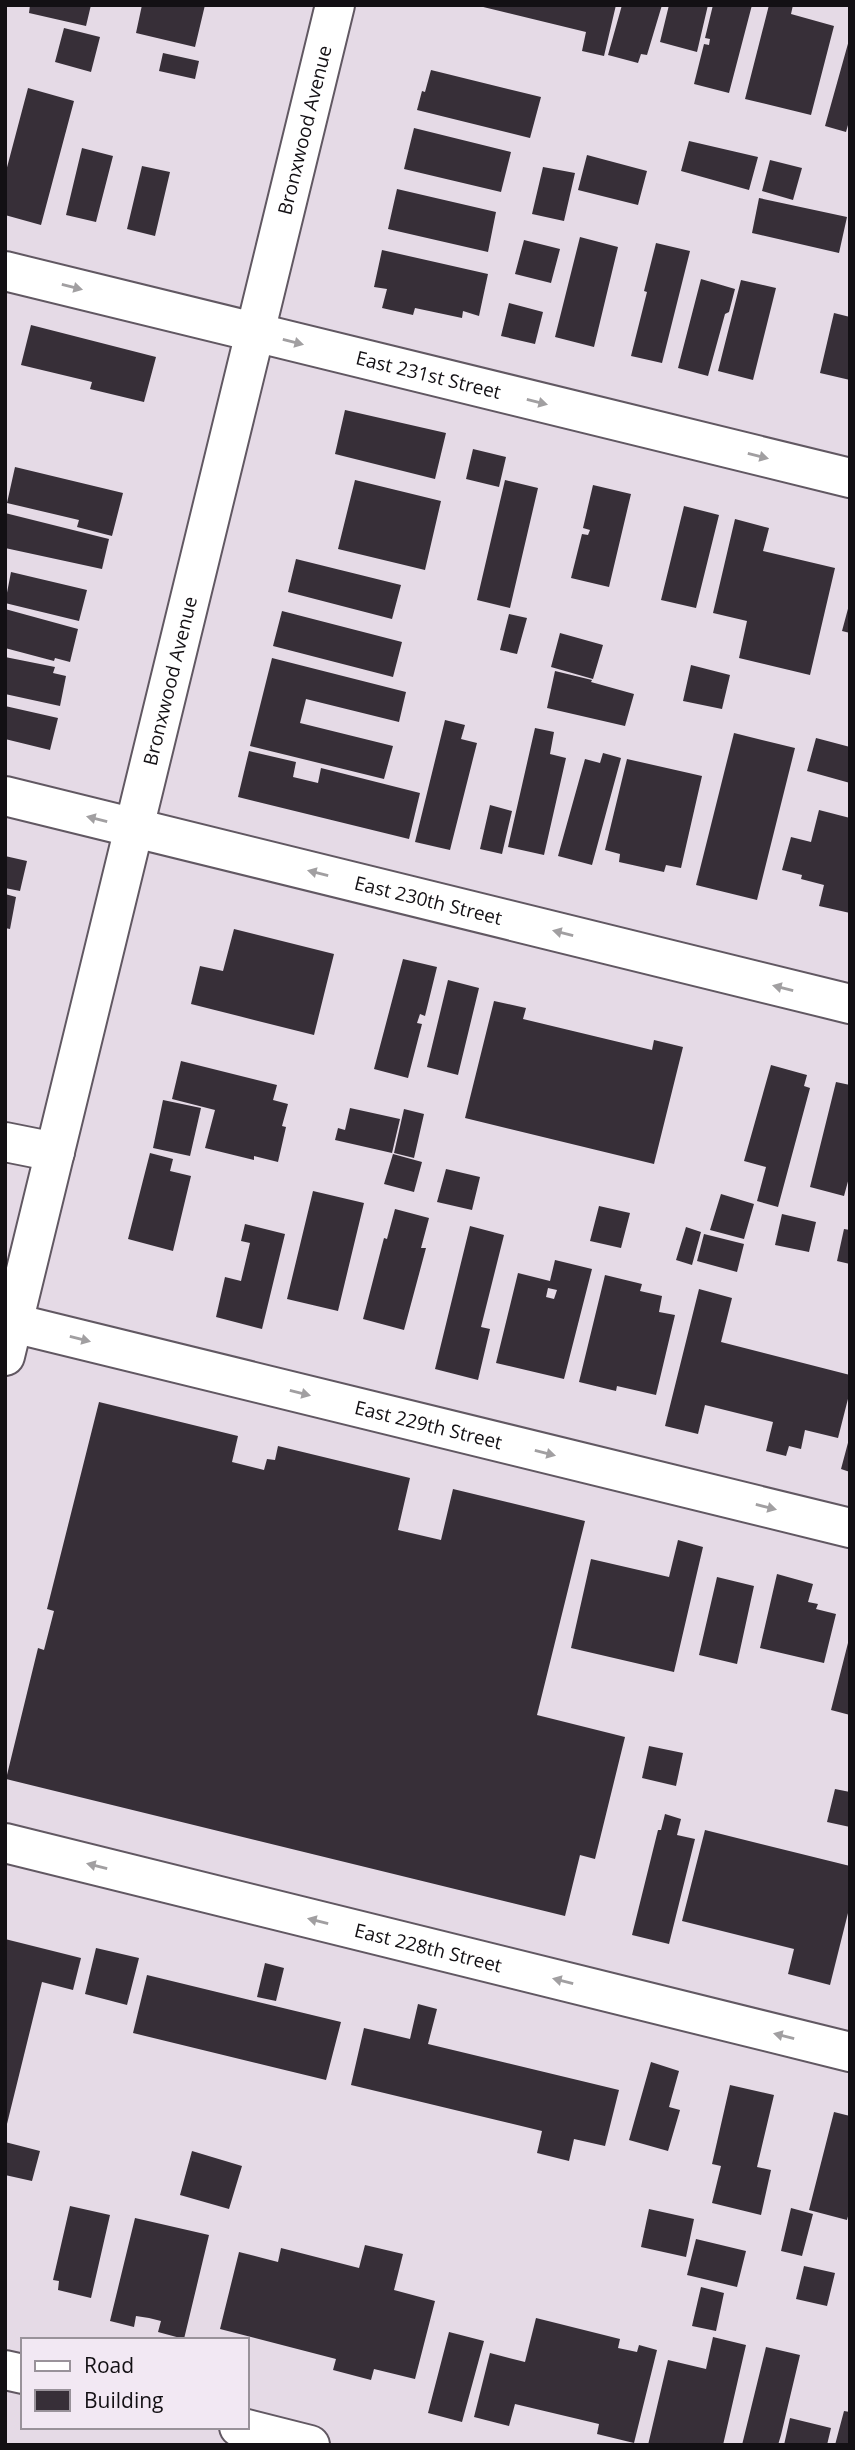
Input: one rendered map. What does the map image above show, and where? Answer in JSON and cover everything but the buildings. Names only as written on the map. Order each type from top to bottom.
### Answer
[{"type":"street","name":"Bronxwood Avenue","points":[[8,1333],[55,1152],[335,5]]},
{"type":"street","name":"East 231st Street","points":[[5,271],[850,478]]},
{"type":"street","name":"East 230th Street","points":[[5,796],[850,1004]]},
{"type":"street","points":[[5,1142],[55,1152]]},
{"type":"street","name":"East 229th Street","points":[[8,1333],[850,1528]]},
{"type":"street","name":"East 228th Street","points":[[5,1843],[850,2052]]},
{"type":"street","points":[[247,2429],[310,2445]]}]
